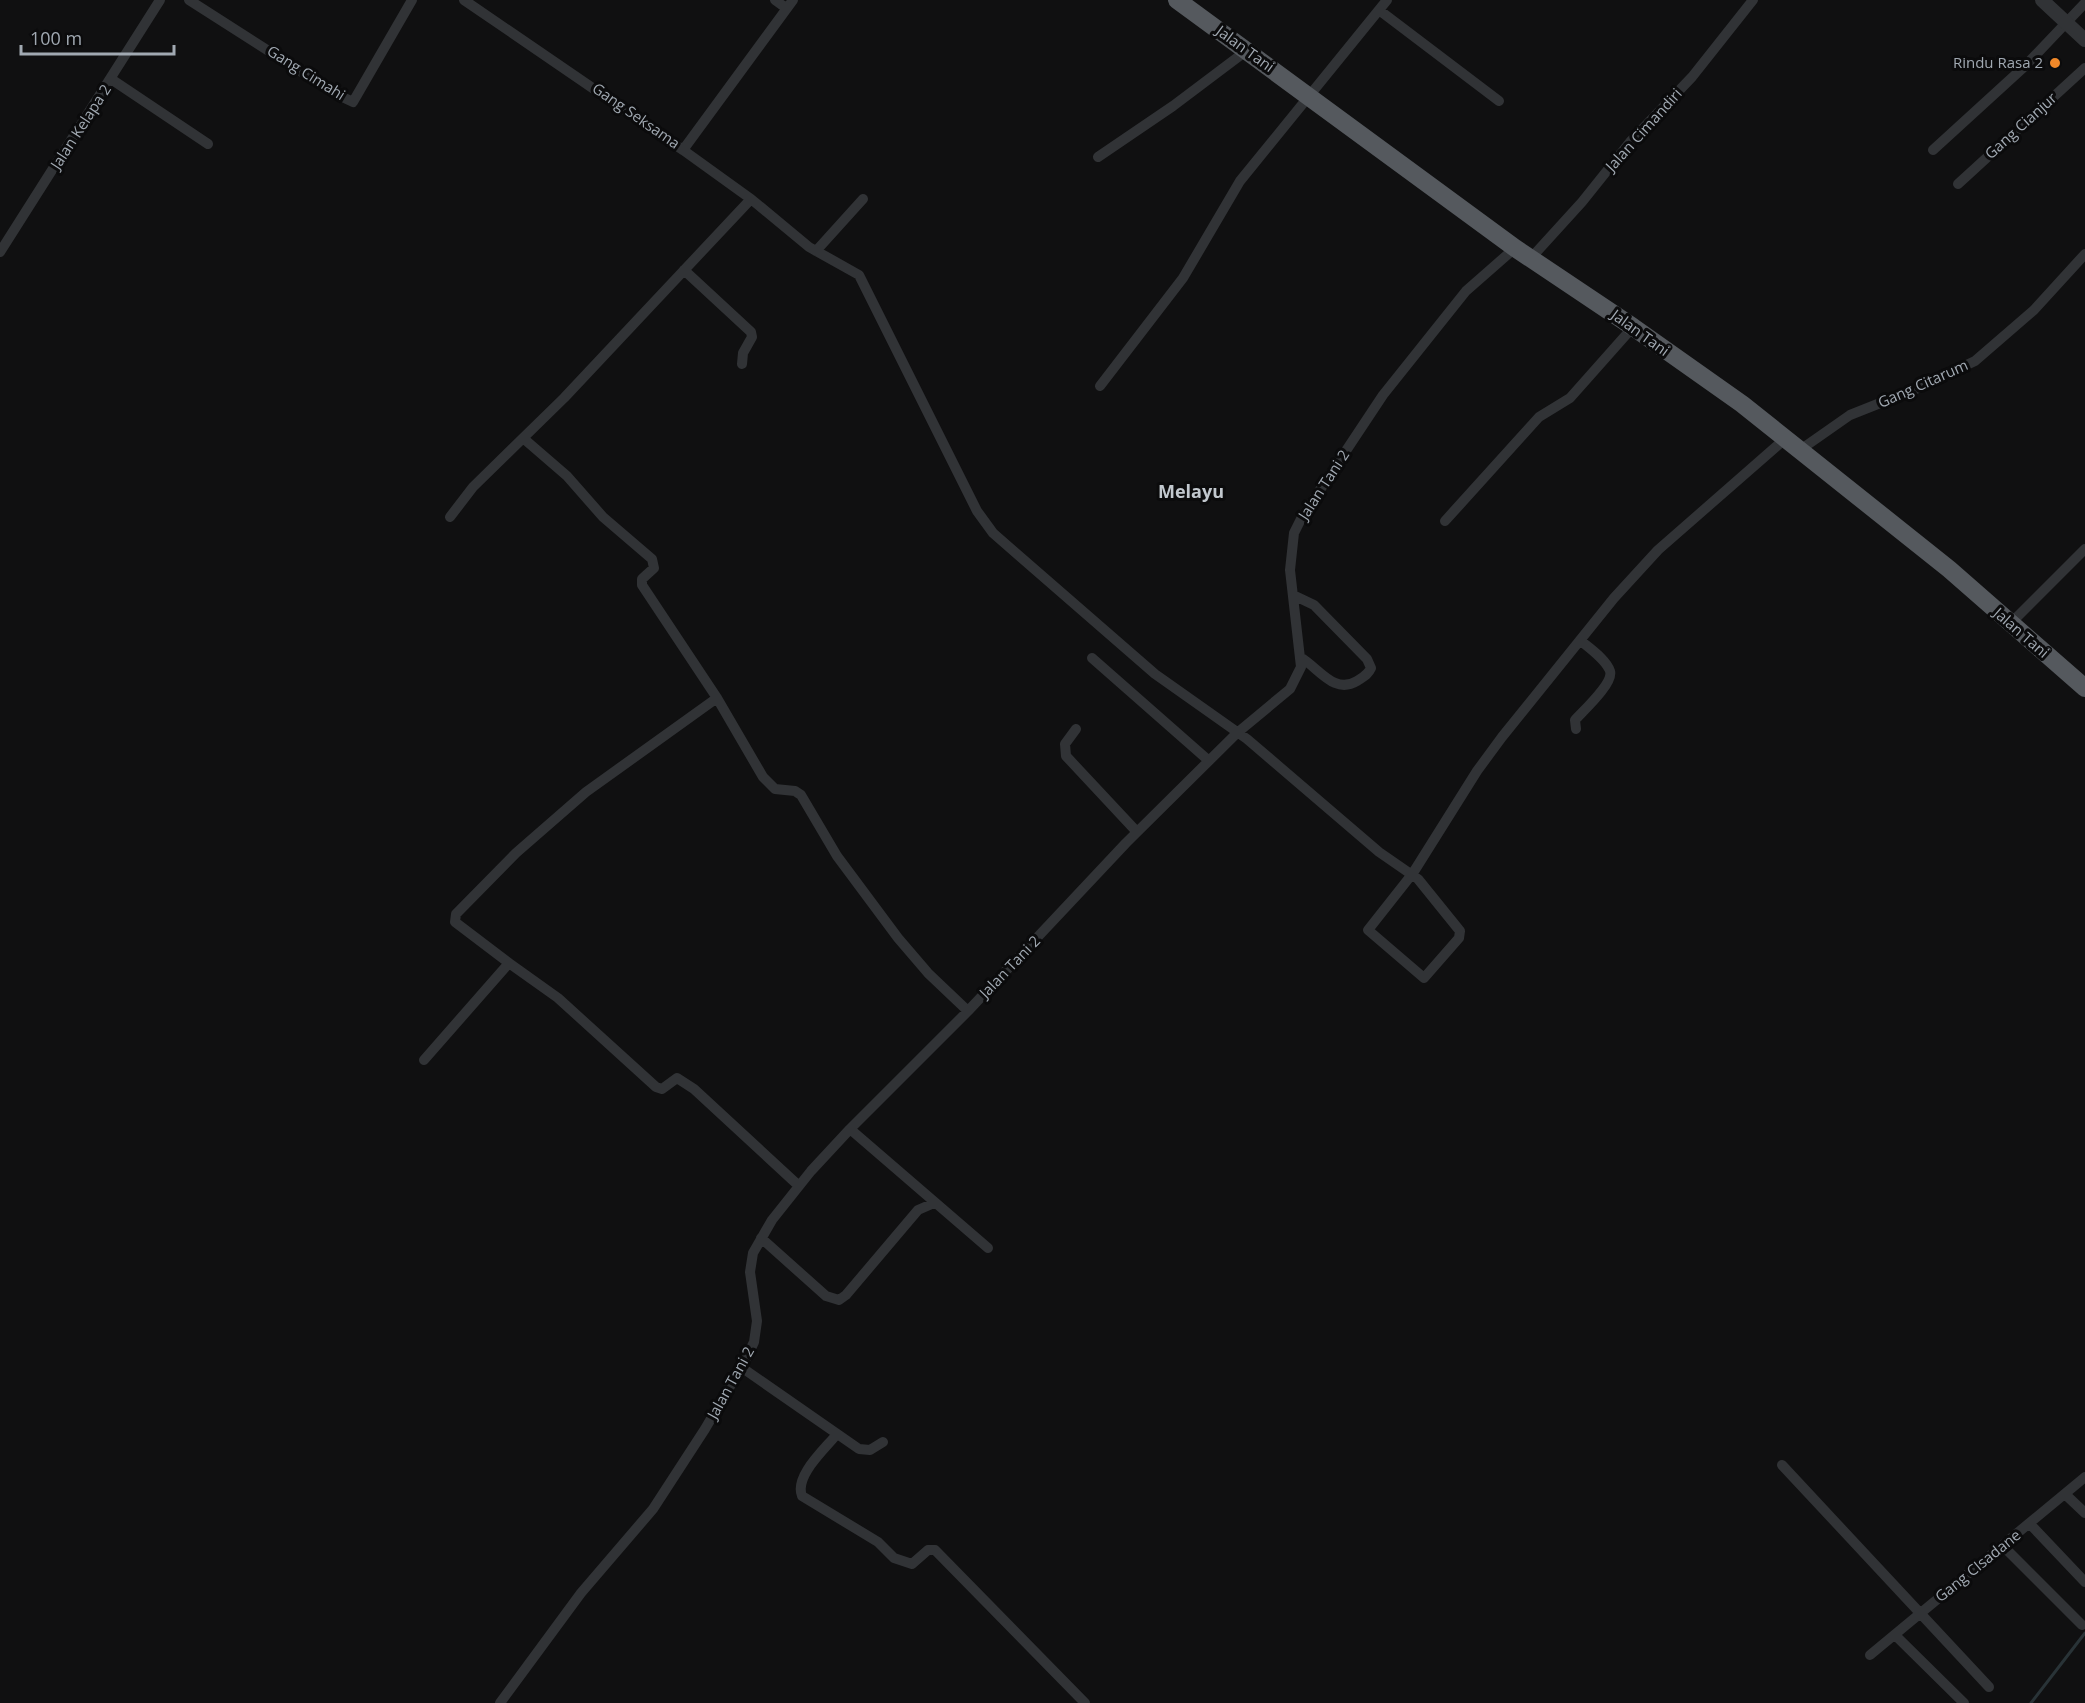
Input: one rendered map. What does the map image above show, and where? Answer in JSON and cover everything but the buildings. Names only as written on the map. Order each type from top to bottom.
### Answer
[{"type":"highway","name":"Jalan Tani","points":[[1177,0],[1523,253],[1633,327],[1793,444],[1949,569],[2085,688]]},
{"type":"street","name":"Jalan Kelapa 2","points":[[0,252],[160,0]]},
{"type":"street","name":"Gang Cimahi","points":[[189,0],[336,94],[353,102],[412,0]]},
{"type":"street","name":"Gang Seksama","points":[[464,0],[683,150],[789,4]]},
{"type":"street","points":[[775,0],[789,4]]},
{"type":"street","name":"Jalan Cimandiri","points":[[1523,253],[1692,77],[1753,0]]},
{"type":"street","points":[[2042,0],[2085,40]]},
{"type":"street","points":[[1933,150],[2067,23],[2085,3]]},
{"type":"street","points":[[1100,386],[1183,278],[1240,181],[1310,98],[1382,4],[1499,101]]},
{"type":"street","points":[[1098,157],[1173,106],[1246,51]]},
{"type":"street","name":"Gang Cianjur","points":[[1958,184],[2085,68]]},
{"type":"street","points":[[111,79],[208,144]]},
{"type":"street","points":[[683,150],[751,199],[816,251],[859,275],[976,511],[993,533],[1147,667],[1237,733],[1320,804],[1356,830],[1379,852],[1413,873]]},
{"type":"street","points":[[450,517],[473,487],[564,398],[751,199]]},
{"type":"street","points":[[816,251],[863,199]]},
{"type":"street","name":"Jalan Tani 2","points":[[500,1703],[581,1593],[653,1509],[705,1429],[741,1367],[754,1342],[756,1331],[757,1321],[750,1272],[753,1252],[799,1186],[850,1129],[968,1011],[1208,760],[1290,689],[1301,667],[1293,595],[1291,548],[1294,533],[1302,517],[1383,395],[1466,291],[1523,253]]},
{"type":"street","name":"Gang Citarum","points":[[1413,873],[1460,932],[1459,938],[1424,978],[1368,930],[1413,873],[1477,771],[1580,640],[1658,550],[1793,444],[1850,415],[1918,388],[1975,361],[2020,324],[2085,254]]},
{"type":"street","points":[[684,270],[750,332],[752,338],[743,353],[742,364]]},
{"type":"street","points":[[1445,521],[1539,417],[1570,398],[1633,327]]},
{"type":"street","points":[[524,438],[567,476],[603,517],[652,559],[654,568],[642,579],[642,585],[717,698],[770,786],[780,791],[795,791],[801,795],[837,856],[897,938],[928,973],[968,1011]]},
{"type":"street","points":[[2010,624],[2085,549]]},
{"type":"street","points":[[1293,595],[1314,605],[1367,658],[1371,668],[1369,673],[1349,686],[1342,687],[1333,683],[1300,657]]},
{"type":"street","points":[[1576,729],[1575,720],[1611,676],[1607,666],[1580,640]]},
{"type":"street","points":[[1092,658],[1208,760]]},
{"type":"street","points":[[717,698],[586,792],[516,853],[456,914],[456,922],[564,1004],[656,1087],[662,1089],[677,1078],[694,1089],[799,1186]]},
{"type":"street","points":[[1076,729],[1065,744],[1066,756],[1137,832]]},
{"type":"street","points":[[424,1060],[509,963]]},
{"type":"street","points":[[850,1129],[988,1248]]},
{"type":"street","points":[[761,1238],[826,1296],[839,1300],[846,1295],[918,1210],[934,1203]]},
{"type":"street","points":[[741,1367],[859,1449],[870,1450],[883,1442]]},
{"type":"street","points":[[837,1434],[803,1478],[800,1489],[802,1496],[878,1542],[901,1562],[912,1564],[928,1550],[935,1550],[1084,1703]]},
{"type":"street","points":[[1782,1465],[1989,1687]]},
{"type":"street","name":"Gang CIsadane","points":[[1870,1654],[1896,1636],[2085,1478]]},
{"type":"street","points":[[2066,1495],[2085,1514]]},
{"type":"street","points":[[2030,1524],[2085,1582]]},
{"type":"street","points":[[2003,1546],[2082,1625]]},
{"type":"street","points":[[1896,1636],[1964,1703]]},
{"type":"waterway","points":[[2031,1703],[2085,1633]]},
{"type":"place","name":"Rindu Rasa 2","points":[[2055,63]]},
{"type":"district","name":"Melayu","points":[[1191,492]]}]
